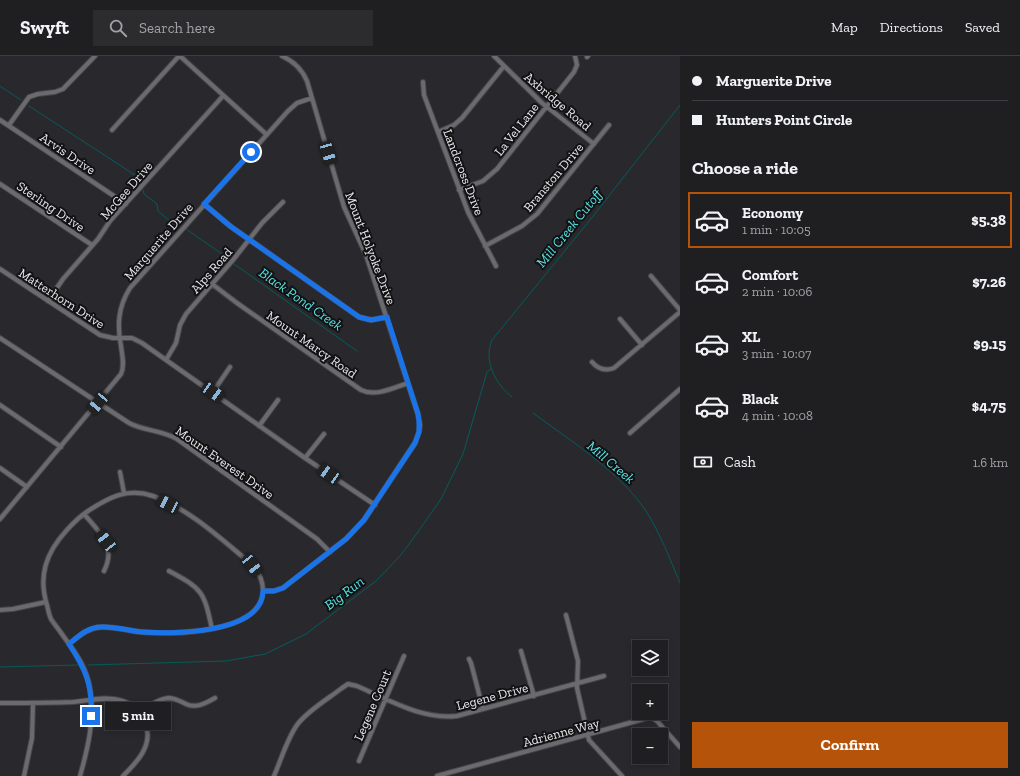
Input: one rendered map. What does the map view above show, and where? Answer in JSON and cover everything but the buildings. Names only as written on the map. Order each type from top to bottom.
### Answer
[{"type":"street","points":[[9,125],[29,97],[38,94],[56,92],[63,89],[95,56]]},
{"type":"street","points":[[112,130],[179,56],[266,134]]},
{"type":"street","name":"Mount Holyoke Drive","points":[[263,591],[274,591],[283,588],[352,534],[375,505],[412,449],[418,436],[419,421],[366,255],[344,207],[304,75],[291,60],[282,56]]},
{"type":"street","name":"Axbridge Road","points":[[494,56],[526,89],[594,144]]},
{"type":"street","name":"La Vel Lane","points":[[460,190],[477,184],[491,176],[574,72],[577,66],[575,56]]},
{"type":"street","points":[[438,132],[454,125],[462,118],[504,66]]},
{"type":"street","name":"Landcross Drive","points":[[422,82],[424,95],[468,212],[496,266]]},
{"type":"street","name":"McGee Drive","points":[[48,301],[63,279],[98,239],[110,221],[223,96]]},
{"type":"street","name":"Marguerite Drive","points":[[0,519],[118,379],[122,371],[123,361],[118,321],[123,302],[130,288],[291,107],[297,103],[312,98]]},
{"type":"street","name":"Arvis Drive","points":[[0,120],[126,204]]},
{"type":"street","name":"Branston Drive","points":[[485,246],[522,226],[537,214],[609,124]]},
{"type":"street","name":"Sterling Drive","points":[[0,184],[92,245]]},
{"type":"street","name":"Alps Road","points":[[166,360],[176,343],[184,317],[250,240],[262,223],[284,202]]},
{"type":"street","points":[[204,204],[250,240],[359,317],[371,320],[387,317]]},
{"type":"street","name":"Matterhorn Drive","points":[[0,269],[100,335],[119,338],[129,337],[136,340],[375,505]]},
{"type":"street","points":[[592,362],[594,365],[604,370],[617,366],[680,311],[651,276]]},
{"type":"street","name":"Mount Marcy Road","points":[[212,284],[360,390],[370,393],[378,392],[408,383]]},
{"type":"street","points":[[620,319],[642,345]]},
{"type":"street","name":"Mount Everest Drive","points":[[0,338],[135,427],[160,432],[177,439],[317,538],[330,552]]},
{"type":"street","points":[[213,392],[230,367]]},
{"type":"street","points":[[630,433],[680,389]]},
{"type":"street","points":[[260,426],[278,400]]},
{"type":"street","points":[[0,405],[61,447]]},
{"type":"street","points":[[306,458],[324,434]]},
{"type":"street","points":[[0,468],[27,487]]},
{"type":"street","points":[[120,472],[124,493]]},
{"type":"street","points":[[69,644],[85,632],[101,626],[163,633],[200,632],[221,627],[249,615],[260,602],[263,597],[263,591],[259,574],[252,565],[215,533],[180,510],[156,497],[138,493],[124,493],[108,498],[78,517],[57,541],[49,554],[43,576],[43,589],[51,618],[83,666],[90,687],[92,700],[89,741],[80,776]]},
{"type":"street","points":[[84,514],[107,543],[109,558],[104,571]]},
{"type":"street","points":[[169,572],[193,584],[198,589],[205,600],[212,629]]},
{"type":"street","points":[[0,610],[13,609],[46,602]]},
{"type":"street","points":[[566,615],[578,661],[578,684],[581,709],[588,735],[592,743],[621,776]]},
{"type":"street","points":[[521,652],[534,696]]},
{"type":"street","name":"Legene Court","points":[[359,761],[404,656]]},
{"type":"street","points":[[469,659],[483,709]]},
{"type":"street","name":"Legene Drive","points":[[274,776],[298,724],[348,684],[422,713],[439,717],[457,716],[604,676]]},
{"type":"street","points":[[139,712],[164,699],[174,699],[198,706],[216,698]]},
{"type":"street","points":[[0,704],[103,699],[118,699],[127,702],[139,712],[147,730],[145,747],[141,755],[123,776]]},
{"type":"street","points":[[24,776],[32,738],[33,703]]},
{"type":"street","name":"Adrienne Way","points":[[437,776],[588,735],[636,720]]},
{"type":"street","name":"Adrienne Way","points":[[656,720],[680,747]]},
{"type":"waterway","name":"Black Pond Creek","points":[[0,86],[21,100]]},
{"type":"waterway","name":"Mill Creek Cutoff","points":[[512,397],[496,379],[490,364],[489,356],[492,340],[594,215],[680,105]]},
{"type":"waterway","name":"Black Pond Creek","points":[[29,106],[141,179],[141,181]]},
{"type":"waterway","name":"Black Pond Creek","points":[[143,190],[144,194],[157,204],[158,211],[178,228]]},
{"type":"waterway","name":"Black Pond Creek","points":[[186,229],[229,259]]},
{"type":"waterway","name":"Black Pond Creek","points":[[234,264],[357,351]]},
{"type":"waterway","name":"Big Run","points":[[88,665],[226,661],[265,654],[306,634],[376,581],[399,557],[441,499],[463,454],[487,372],[491,369]]},
{"type":"waterway","name":"Mill Creek","points":[[533,413],[579,446],[623,483],[646,511],[656,528],[680,583]]},
{"type":"waterway","name":"Big Run","points":[[0,667],[78,665]]},
{"type":"route","points":[[91,716],[92,706],[88,680],[82,664],[69,644],[90,629],[101,626],[141,632],[200,632],[221,627],[246,617],[258,607],[263,597],[263,591],[274,591],[283,588],[352,534],[375,505],[412,449],[418,436],[420,426],[418,414],[387,317],[368,320],[359,317],[230,226],[204,204],[251,152]]}]
